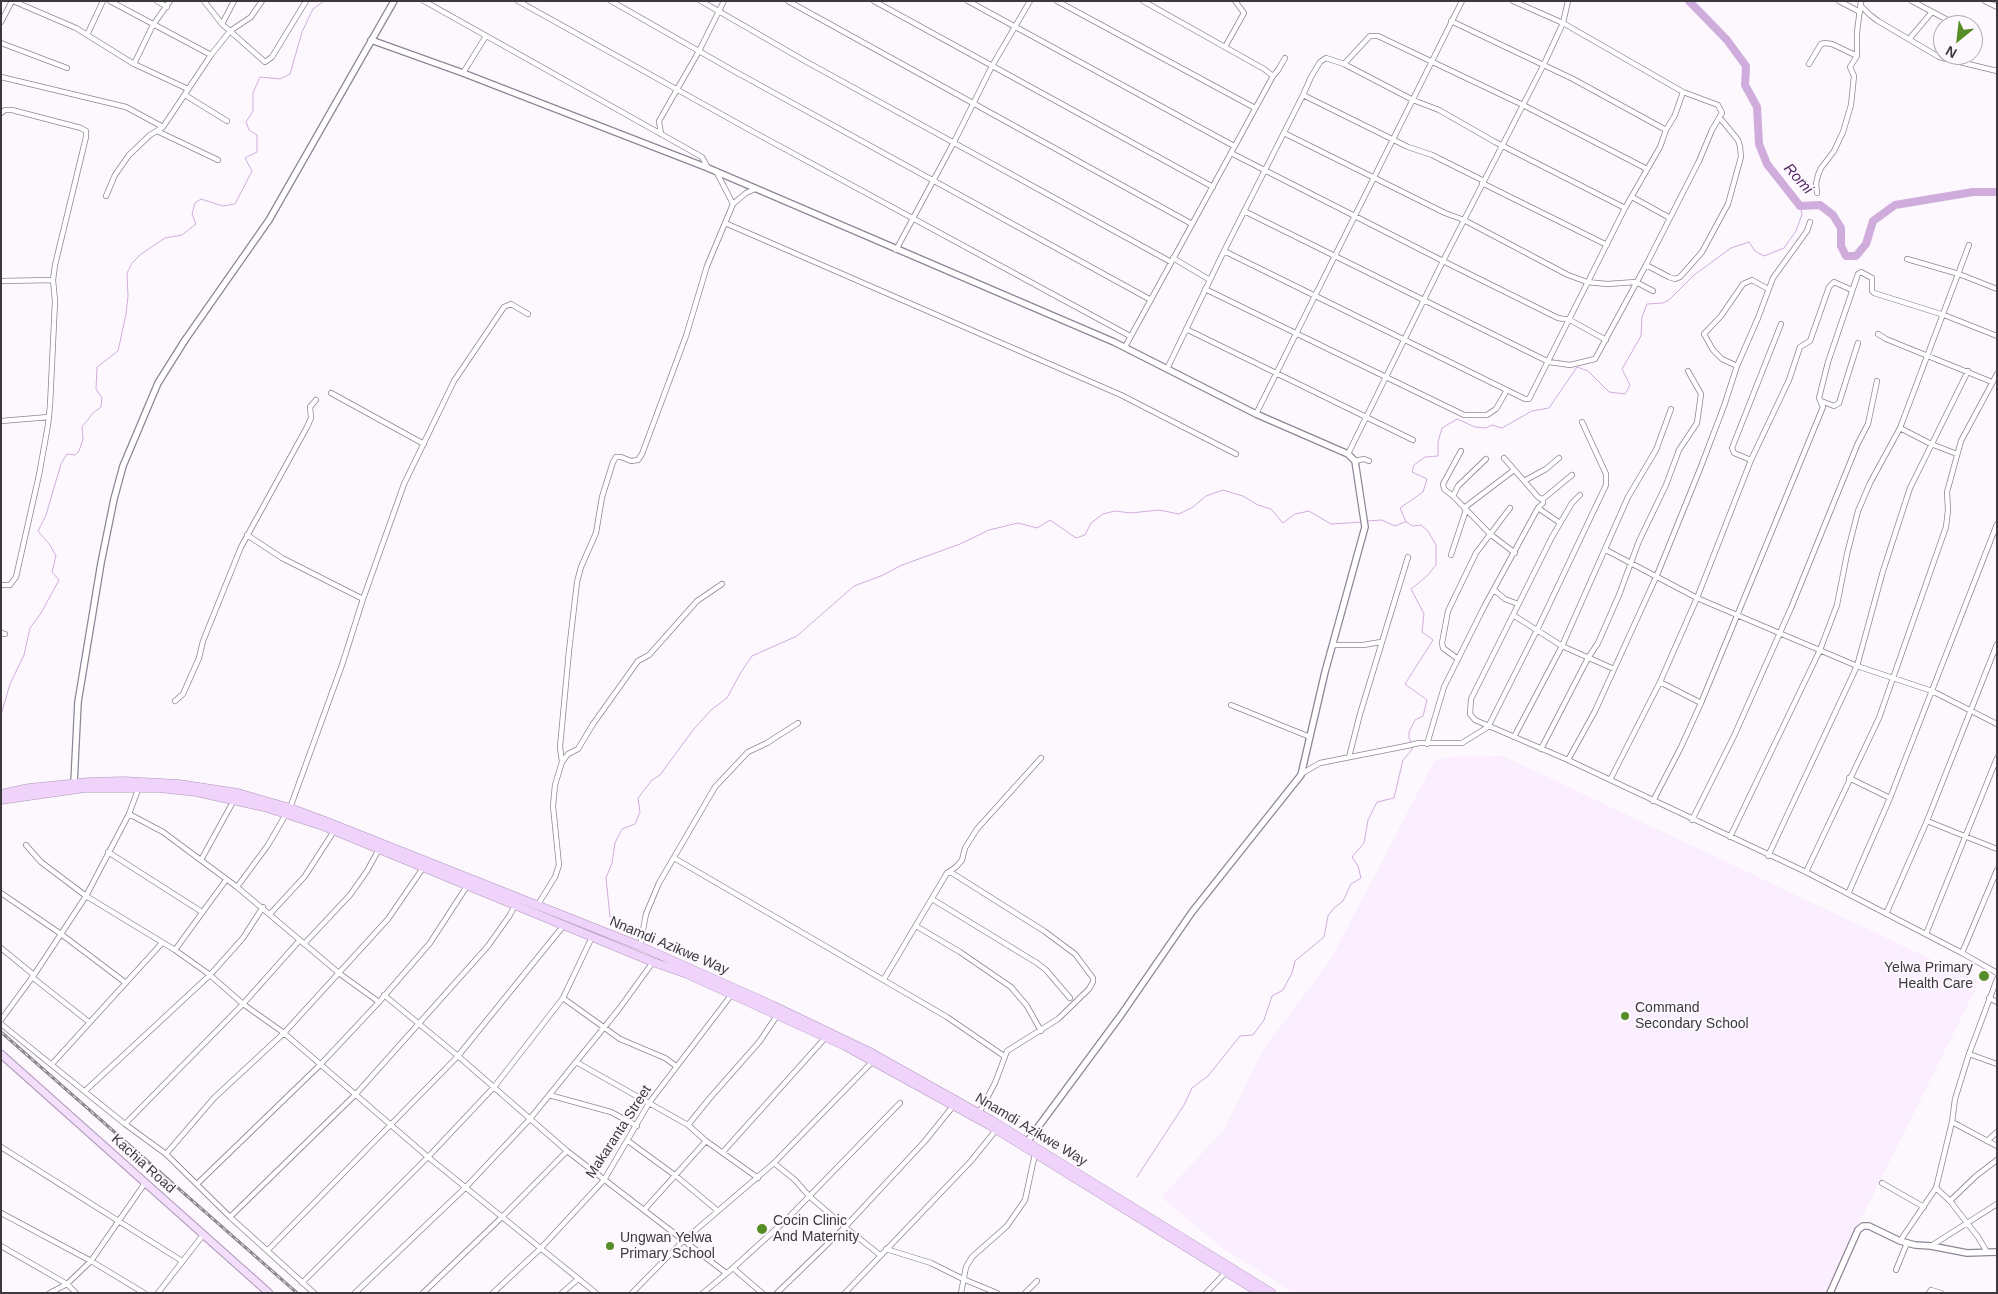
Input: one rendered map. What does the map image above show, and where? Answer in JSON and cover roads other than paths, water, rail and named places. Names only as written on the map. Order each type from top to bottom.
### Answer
[{"type":"highway","name":"Nnamdi Azikwe Way","points":[[1,794],[29,788],[74,783],[124,781],[179,784],[238,793],[640,946],[852,1043],[979,1113],[1272,1293]]},
{"type":"highway","name":"Nnamdi Azikwe Way","points":[[1,800],[85,788],[139,787],[196,792],[288,811],[652,962],[687,974],[826,1037],[954,1105],[1260,1293]]},
{"type":"main road","name":"Kachia Road","points":[[1,1054],[269,1293]]},
{"type":"street","points":[[1,22],[12,1],[87,34],[134,64],[188,89]]},
{"type":"street","points":[[87,34],[103,1]]},
{"type":"street","points":[[110,1],[153,26],[211,55]]},
{"type":"street","points":[[157,1],[167,7]]},
{"type":"street","points":[[134,64],[153,26],[170,1]]},
{"type":"street","points":[[204,1],[222,24],[262,59],[268,62],[306,1]]},
{"type":"street","points":[[222,24],[234,1]]},
{"type":"street","points":[[106,196],[115,175],[128,155],[150,135],[163,127],[211,55],[230,31],[251,17],[262,1]]},
{"type":"street","points":[[74,783],[78,702],[101,563],[123,466],[158,384],[185,340],[269,220],[394,1]]},
{"type":"street","points":[[424,1],[702,157],[708,168]]},
{"type":"street","points":[[518,1],[1130,336]]},
{"type":"street","points":[[610,1],[1151,300]]},
{"type":"street","points":[[701,1],[954,142],[1210,280]]},
{"type":"street","points":[[661,134],[659,121],[699,51],[724,1]]},
{"type":"street","points":[[788,1],[1192,224]]},
{"type":"street","points":[[874,1],[1213,187]]},
{"type":"street","points":[[968,1],[1234,146]]},
{"type":"street","points":[[896,250],[992,66],[1016,28],[1030,1]]},
{"type":"street","points":[[1057,1],[1255,108]]},
{"type":"street","points":[[1143,1],[1264,69],[1272,76]]},
{"type":"street","points":[[1225,47],[1244,13],[1235,1]]},
{"type":"street","points":[[1256,414],[1334,256],[1395,139],[1462,1]]},
{"type":"street","points":[[1244,211],[1549,362],[1570,365],[1595,359],[1646,265],[1722,113],[1718,105],[1683,92],[1563,23],[1512,1]]},
{"type":"street","points":[[1348,454],[1443,261],[1544,64],[1563,23],[1568,1]]},
{"type":"street","points":[[1839,1],[1860,12]]},
{"type":"street","points":[[1912,1],[1938,15]]},
{"type":"street","points":[[1986,1],[1997,7]]},
{"type":"street","points":[[1817,193],[1818,175],[1821,168],[1834,152],[1844,132],[1852,105],[1854,76],[1850,67],[1857,56],[1856,32],[1861,3]]},
{"type":"street","points":[[1861,3],[1870,15],[1878,21],[1910,38],[1939,57],[1997,71]]},
{"type":"street","points":[[1910,38],[1932,12]]},
{"type":"street","points":[[1451,21],[1544,64],[1666,130]]},
{"type":"street","points":[[463,74],[486,36]]},
{"type":"street","points":[[1344,64],[1370,36],[1374,36],[1523,104],[1647,169]]},
{"type":"street","points":[[371,40],[716,171],[1125,347],[1256,414],[1348,454],[1355,460],[1365,527],[1301,775]]},
{"type":"street","points":[[1,43],[67,68]]},
{"type":"street","points":[[1810,64],[1821,44],[1825,43],[1832,44],[1857,56]]},
{"type":"street","points":[[1125,347],[1272,76],[1285,58]]},
{"type":"street","points":[[1166,369],[1311,77],[1320,62],[1326,58],[1344,64],[1413,100],[1439,110],[1626,208]]},
{"type":"street","points":[[1,77],[126,108],[163,127]]},
{"type":"street","points":[[1224,250],[1525,399],[1529,399],[1570,320],[1587,282],[1660,147],[1666,130],[1675,116],[1683,92]]},
{"type":"street","points":[[185,95],[227,120]]},
{"type":"street","points":[[1303,95],[1408,147],[1432,155],[1607,245]]},
{"type":"street","points":[[1242,102],[1249,109],[1251,116]]},
{"type":"street","points":[[1,113],[5,110],[12,110],[81,128],[86,131],[54,265],[55,301],[49,417],[39,476],[16,577],[10,585],[1,585]]},
{"type":"street","points":[[1646,265],[1669,278],[1675,279],[1680,277],[1702,252],[1728,204],[1741,157],[1740,146],[1738,140],[1720,118]]},
{"type":"street","points":[[648,126],[659,121]]},
{"type":"street","points":[[158,130],[218,160]]},
{"type":"street","points":[[1284,133],[1445,214],[1464,220],[1568,275],[1587,282],[1608,284],[1636,282],[1654,292]]},
{"type":"street","points":[[1231,153],[1443,261],[1558,318],[1570,320],[1606,340]]},
{"type":"street","points":[[716,171],[733,204]]},
{"type":"street","points":[[562,762],[560,747],[577,582],[596,533],[602,497],[613,462],[616,457],[631,461],[638,460],[686,336],[707,266],[733,204],[746,193],[755,189]]},
{"type":"street","points":[[1632,196],[1670,218]]},
{"type":"street","points":[[1568,760],[1614,669],[1657,575],[1768,289],[1777,270],[1808,231],[1810,222]]},
{"type":"street","points":[[725,223],[1121,395],[1236,454]]},
{"type":"street","points":[[1730,837],[1820,650],[1837,605],[1858,510],[1870,483],[1900,428],[1969,245]]},
{"type":"street","points":[[1907,259],[1959,274],[1997,289]]},
{"type":"street","points":[[1653,801],[1702,703],[1823,407],[1820,400],[1828,362],[1858,274],[1862,272],[1872,278],[1872,291],[1874,294],[1944,315],[1997,336]]},
{"type":"street","points":[[1,281],[53,280]]},
{"type":"street","points":[[1737,366],[1722,359],[1713,350],[1704,334],[1721,316],[1743,284],[1752,280],[1768,289]]},
{"type":"street","points":[[1610,780],[1660,682],[1698,598],[1751,460],[1786,388],[1800,347],[1810,341],[1829,286],[1834,282],[1852,290]]},
{"type":"street","points":[[1205,289],[1464,415],[1487,415],[1496,409],[1507,390]]},
{"type":"street","points":[[237,887],[268,845],[288,811],[342,665],[362,599],[404,484],[454,381],[504,307],[511,304],[528,314]]},
{"type":"street","points":[[1751,460],[1734,453],[1732,448],[1781,324]]},
{"type":"street","points":[[1186,329],[1413,440]]},
{"type":"street","points":[[1878,334],[1886,339],[1928,354],[1992,382]]},
{"type":"street","points":[[1820,400],[1834,406],[1839,403],[1858,343]]},
{"type":"street","points":[[1541,749],[1588,658],[1598,643],[1619,596],[1630,563],[1680,450],[1697,423],[1701,394],[1688,371]]},
{"type":"street","points":[[1768,856],[1857,666],[1910,488],[1968,371]]},
{"type":"street","points":[[1806,872],[1879,718],[1946,527],[1947,492],[1961,441],[1997,374]]},
{"type":"street","points":[[1692,820],[1734,736],[1780,632],[1858,443],[1868,424],[1877,381]]},
{"type":"street","points":[[331,393],[424,444]]},
{"type":"street","points":[[176,701],[183,694],[199,658],[204,640],[247,535],[307,427],[311,418],[310,407],[316,400]]},
{"type":"street","points":[[1514,737],[1562,646],[1628,497],[1656,450],[1671,409]]},
{"type":"street","points":[[1,421],[49,417]]},
{"type":"street","points":[[1027,1142],[1121,1015],[1192,912],[1301,775],[1320,763],[1349,757],[1419,744],[1462,743],[1488,726],[1537,630],[1607,481],[1600,460],[1582,422]]},
{"type":"street","points":[[1900,428],[1931,444],[1957,454]]},
{"type":"street","points":[[1461,451],[1443,484],[1444,489],[1490,534],[1514,553]]},
{"type":"street","points":[[1504,458],[1539,498],[1543,499]]},
{"type":"street","points":[[1524,481],[1546,469],[1559,458]]},
{"type":"street","points":[[1355,460],[1364,459],[1369,461]]},
{"type":"street","points":[[1453,496],[1458,486],[1486,459]]},
{"type":"street","points":[[1451,555],[1465,509],[1514,470]]},
{"type":"street","points":[[1427,744],[1444,687],[1538,508],[1543,503],[1543,499],[1572,476]]},
{"type":"street","points":[[1580,494],[1560,523],[1471,699],[1470,714],[1474,720],[1568,760],[1768,856],[1806,872],[1997,973]]},
{"type":"street","points":[[1458,659],[1443,648],[1442,643],[1448,611],[1476,553],[1510,508]]},
{"type":"street","points":[[1538,508],[1560,523]]},
{"type":"street","points":[[1848,894],[1890,798],[1997,524]]},
{"type":"street","points":[[247,535],[282,558],[362,599]]},
{"type":"street","points":[[1606,550],[1698,598],[1857,666],[1932,691],[1997,724]]},
{"type":"street","points":[[1349,757],[1381,642],[1408,558]]},
{"type":"street","points":[[537,907],[559,865],[554,806],[555,785],[562,762],[568,754],[578,750],[593,724],[638,661],[649,655],[697,601],[722,584]]},
{"type":"street","points":[[1494,590],[1505,599],[1518,604]]},
{"type":"street","points":[[1513,615],[1562,646],[1614,669]]},
{"type":"street","points":[[1333,645],[1363,645],[1381,642]]},
{"type":"street","points":[[1886,914],[1927,821],[1997,644]]},
{"type":"street","points":[[1660,682],[1702,703]]},
{"type":"street","points":[[1231,705],[1310,737]]},
{"type":"street","points":[[640,946],[646,914],[659,883],[715,787],[748,752],[767,743],[798,723]]},
{"type":"street","points":[[884,979],[947,873],[962,860],[965,848],[977,829],[1041,758]]},
{"type":"street","points":[[1926,934],[1997,758]]},
{"type":"street","points":[[1849,778],[1890,798]]},
{"type":"street","points":[[1,1020],[33,976],[86,896],[129,814],[139,787]]},
{"type":"street","points":[[202,860],[234,800]]},
{"type":"street","points":[[129,814],[163,832],[202,860],[262,907],[299,941],[340,974],[379,1002]]},
{"type":"street","points":[[1927,821],[1997,849]]},
{"type":"street","points":[[270,914],[305,876],[334,831]]},
{"type":"street","points":[[26,844],[41,862],[86,896],[162,944],[175,950],[210,975],[243,1004],[284,1033],[501,1218],[596,1293]]},
{"type":"street","points":[[304,944],[350,895],[367,871],[379,849]]},
{"type":"street","points":[[108,852],[202,912]]},
{"type":"street","points":[[674,858],[947,1016],[1004,1056]]},
{"type":"street","points":[[166,1154],[214,1098],[284,1033],[340,974],[388,920],[423,868]]},
{"type":"street","points":[[1962,953],[1997,870]]},
{"type":"street","points":[[947,873],[952,873],[1044,931],[1075,954],[1093,978],[1089,988],[1058,1019],[1041,1031],[1011,1046],[1004,1056],[995,1083],[979,1113]]},
{"type":"street","points":[[175,950],[226,880]]},
{"type":"street","points":[[197,1184],[322,1064],[379,1002],[430,943],[467,886]]},
{"type":"street","points":[[1,893],[61,934],[126,983]]},
{"type":"street","points":[[932,899],[1037,963],[1046,970],[1070,998]]},
{"type":"street","points":[[230,1217],[356,1094],[488,946],[515,905]]},
{"type":"street","points":[[85,1091],[210,975],[243,938],[262,907]]},
{"type":"street","points":[[268,1250],[458,1056],[564,925]]},
{"type":"street","points":[[916,926],[960,952],[1011,988],[1024,1001],[1041,1031]]},
{"type":"street","points":[[302,1283],[494,1088],[563,998],[592,937]]},
{"type":"street","points":[[125,1124],[243,1004],[299,941]]},
{"type":"street","points":[[52,1064],[162,944]]},
{"type":"street","points":[[1,948],[89,1022]]},
{"type":"street","points":[[355,1293],[466,1187],[530,1120],[604,1028],[652,962]]},
{"type":"street","points":[[1896,1270],[1904,1242],[1936,1188],[1952,1122],[1955,1099],[1969,1054],[1997,979]]},
{"type":"street","name":"Makaranta Street","points":[[492,1293],[541,1248],[604,1180],[650,1102],[732,994]]},
{"type":"street","points":[[384,995],[420,1023],[566,1151],[726,1273]]},
{"type":"street","points":[[563,998],[620,1039],[665,1058],[676,1066]]},
{"type":"street","points":[[1989,998],[1997,1002]]},
{"type":"street","points":[[688,1125],[708,1099],[760,1041],[778,1014]]},
{"type":"street","points":[[1,1024],[125,1124],[166,1154],[230,1217],[314,1293]]},
{"type":"street","points":[[723,1152],[826,1037]]},
{"type":"street","points":[[1969,1054],[1997,1064]]},
{"type":"street","points":[[632,1293],[683,1241],[774,1163],[873,1061]]},
{"type":"street","points":[[576,1062],[688,1125],[706,1141],[758,1178]]},
{"type":"street","points":[[549,1095],[611,1112],[637,1126]]},
{"type":"street","points":[[703,1293],[786,1220],[900,1103]]},
{"type":"street","points":[[777,1293],[844,1227],[925,1141],[954,1105]]},
{"type":"street","points":[[1952,1122],[1997,1146]]},
{"type":"street","points":[[845,1293],[971,1161],[996,1130]]},
{"type":"street","points":[[1987,1141],[1997,1132]]},
{"type":"street","points":[[628,1140],[718,1211]]},
{"type":"street","points":[[644,1210],[706,1141]]},
{"type":"street","points":[[1,1147],[182,1261]]},
{"type":"street","points":[[423,1293],[501,1218],[566,1151]]},
{"type":"street","points":[[961,1293],[966,1268],[972,1256],[1007,1226],[1025,1200],[1035,1154]]},
{"type":"street","points":[[1950,1201],[1976,1176],[1997,1160]]},
{"type":"street","points":[[774,1163],[795,1180],[809,1196],[844,1227],[880,1255]]},
{"type":"street","points":[[50,1293],[67,1284],[91,1261],[145,1183]]},
{"type":"street","points":[[1882,1183],[1924,1207]]},
{"type":"street","points":[[1936,1188],[1950,1201],[1987,1252]]},
{"type":"street","points":[[1931,1246],[1997,1204]]},
{"type":"street","points":[[1,1213],[91,1261],[144,1293]]},
{"type":"street","points":[[1830,1293],[1858,1230],[1863,1226],[1869,1226],[1904,1242],[1966,1253],[1997,1252]]},
{"type":"street","points":[[158,1293],[203,1235]]},
{"type":"street","points":[[1,1246],[67,1284],[76,1293]]},
{"type":"street","points":[[886,1249],[931,1262],[963,1279],[997,1293]]},
{"type":"street","points":[[733,1268],[762,1293]]},
{"type":"street","points":[[1206,1293],[1226,1272]]},
{"type":"street","points":[[562,1293],[578,1279]]},
{"type":"street","points":[[1025,1293],[1037,1281]]},
{"type":"street","points":[[1928,1293],[1931,1290],[1941,1293]]},
{"type":"waterway","points":[[1,715],[10,684],[24,655],[30,628],[41,613],[59,580],[52,572],[56,556],[50,545],[38,531],[46,515],[61,464],[67,454],[75,455],[79,451],[83,439],[82,427],[93,413],[101,407],[102,398],[96,389],[97,367],[118,351],[126,314],[128,296],[127,273],[132,263],[141,254],[165,238],[182,235],[196,224],[192,214],[195,203],[201,199],[223,206],[235,204],[252,171],[245,158],[257,152],[257,135],[249,130],[246,122],[253,111],[253,93],[260,77],[280,79],[290,74],[302,32],[313,9],[324,1]]},
{"type":"waterway","name":"Romi","points":[[1689,1],[1727,40],[1746,66],[1745,85],[1757,107],[1759,144],[1767,164],[1800,206],[1820,205],[1833,215],[1841,228],[1841,246],[1846,256],[1856,256],[1866,244],[1873,221],[1895,205],[1973,192],[1997,192]]},
{"type":"waterway","points":[[1411,742],[1409,732],[1415,720],[1423,716],[1427,700],[1405,684],[1433,640],[1422,632],[1424,614],[1411,589],[1427,576],[1436,565],[1436,545],[1428,531],[1421,525],[1413,526],[1406,522],[1400,508],[1423,492],[1427,479],[1412,472],[1414,465],[1425,457],[1438,456],[1438,442],[1442,428],[1457,419],[1475,427],[1486,428],[1492,425],[1502,428],[1532,411],[1549,408],[1577,367],[1588,371],[1609,392],[1625,394],[1630,385],[1622,369],[1641,336],[1642,317],[1647,304],[1663,303],[1669,300],[1694,275],[1731,248],[1749,242],[1755,251],[1764,256],[1784,248],[1796,231],[1802,214],[1800,206]]},
{"type":"waterway","points":[[610,917],[606,878],[612,863],[615,843],[622,829],[635,824],[640,812],[638,798],[652,780],[660,775],[693,730],[711,710],[727,698],[752,656],[797,636],[854,586],[881,576],[902,565],[960,544],[989,530],[1018,523],[1037,528],[1050,520],[1076,538],[1085,535],[1091,523],[1103,514],[1115,511],[1131,513],[1159,510],[1179,514],[1193,507],[1206,496],[1223,490],[1243,496],[1258,505],[1271,509],[1283,523],[1295,514],[1309,511],[1331,524],[1363,522]]},
{"type":"waterway","points":[[1366,521],[1382,520],[1395,526],[1405,522]]},
{"type":"waterway","points":[[1137,1177],[1184,1105],[1192,1088],[1208,1076],[1240,1036],[1253,1035],[1264,1020],[1272,996],[1283,990],[1292,973],[1295,961],[1324,937],[1328,916],[1343,901],[1351,884],[1361,878],[1358,866],[1352,857],[1364,843],[1368,820],[1377,802],[1394,798],[1403,760],[1413,746]]},
{"type":"railway","points":[[1,1032],[297,1293]]},
{"type":"place","name":"Yelwa Primary Health Care","points":[[1984,976]]},
{"type":"place","name":"Command Secondary School","points":[[1625,1016]]},
{"type":"place","name":"Cocin Clinic And Maternity","points":[[762,1229]]},
{"type":"place","name":"Ungwan Yelwa Primary School","points":[[610,1246]]}]
